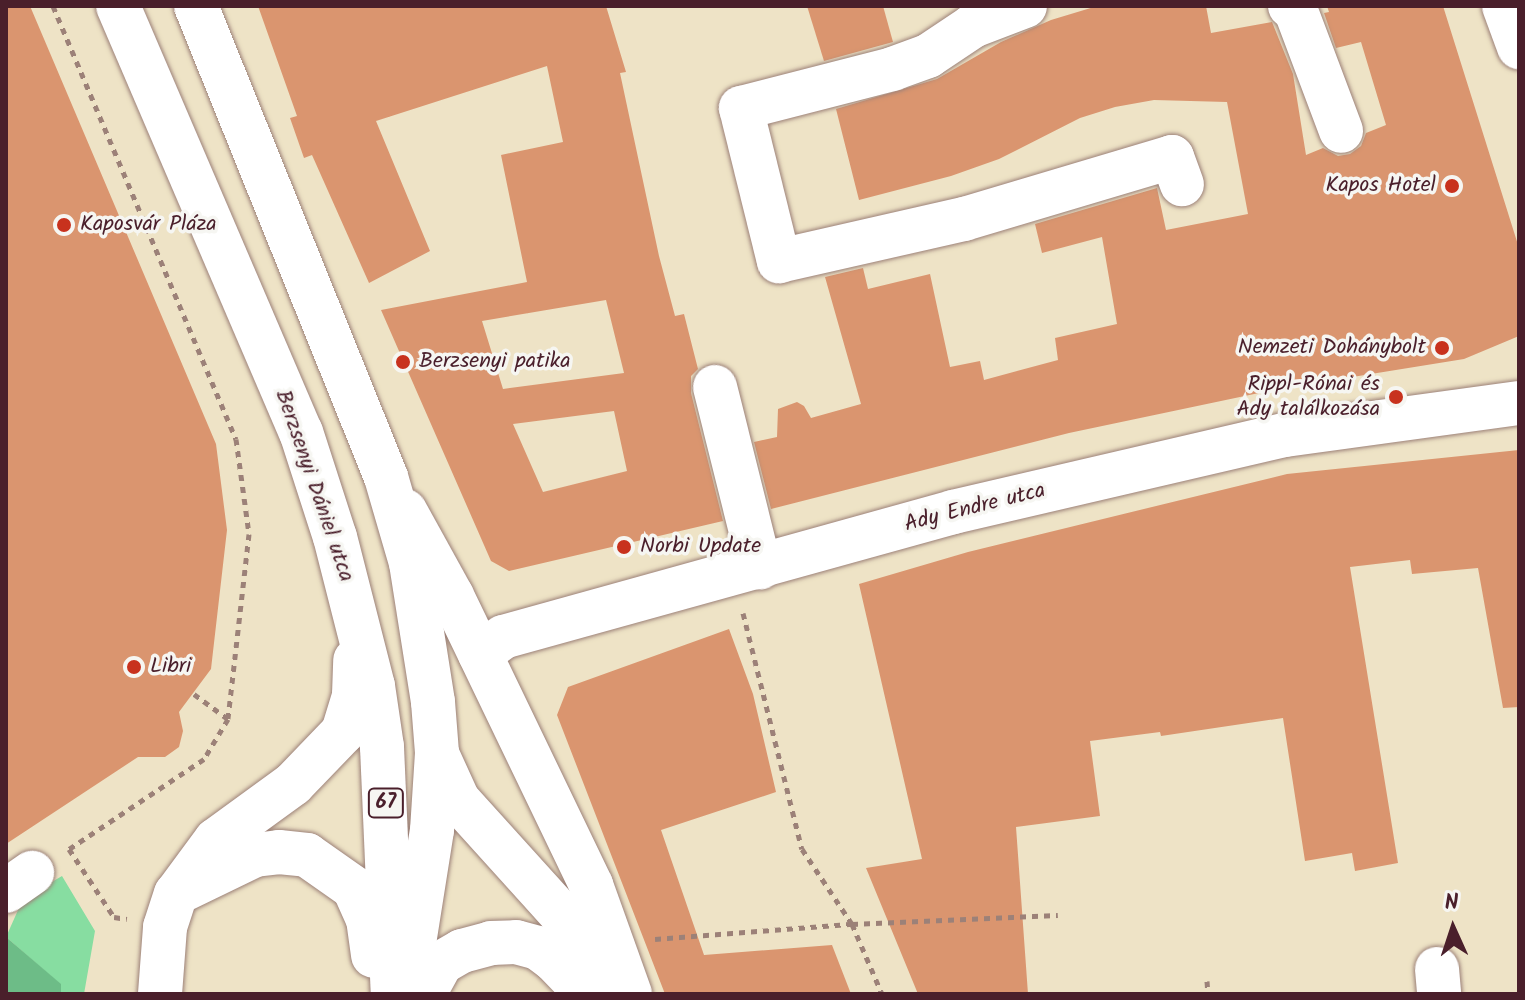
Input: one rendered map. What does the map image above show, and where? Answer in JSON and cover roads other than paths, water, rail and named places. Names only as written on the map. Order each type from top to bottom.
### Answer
[{"type":"main road","name":"Berzsenyi Dániel utca","points":[[118,6],[301,432],[356,614],[373,686],[382,747],[393,994]]},
{"type":"main road","name":"67","points":[[196,6],[386,477],[411,563],[433,702],[437,753],[432,830],[405,994]]},
{"type":"main road","points":[[1025,6],[967,16],[928,56],[893,69],[741,108],[779,261],[964,219],[1172,157],[1182,184]]},
{"type":"main road","points":[[1504,6],[1519,47]]},
{"type":"main road","points":[[1293,9],[1341,131]]},
{"type":"main road","points":[[715,387],[746,570]]},
{"type":"main road","name":"Ady Endre utca","points":[[480,654],[503,637],[953,512],[1285,435],[1501,405]]},
{"type":"main road","points":[[386,477],[452,596],[591,885],[630,994]]},
{"type":"main road","points":[[160,994],[165,927],[176,894],[216,840],[293,784],[343,732],[354,695],[356,614]]},
{"type":"main road","points":[[437,753],[458,800],[561,914],[580,950],[594,994]]},
{"type":"main road","points":[[176,894],[255,855],[279,852],[307,855],[354,888],[368,919],[374,994]]},
{"type":"main road","points":[[424,994],[426,985],[441,963],[462,951],[491,943],[516,942],[538,948],[587,994]]},
{"type":"place","name":"Kapos Hotel","points":[[1452,186]]},
{"type":"place","name":"Kaposvár Pláza","points":[[64,225]]},
{"type":"place","name":"Nemzeti Dohánybolt","points":[[1442,348]]},
{"type":"place","name":"Berzsenyi patika","points":[[403,362]]},
{"type":"place","name":"Rippl-Rónai és Ady találkozása","points":[[1396,397]]},
{"type":"place","name":"Norbi Update","points":[[624,547]]},
{"type":"place","name":"Libri","points":[[134,667]]}]
